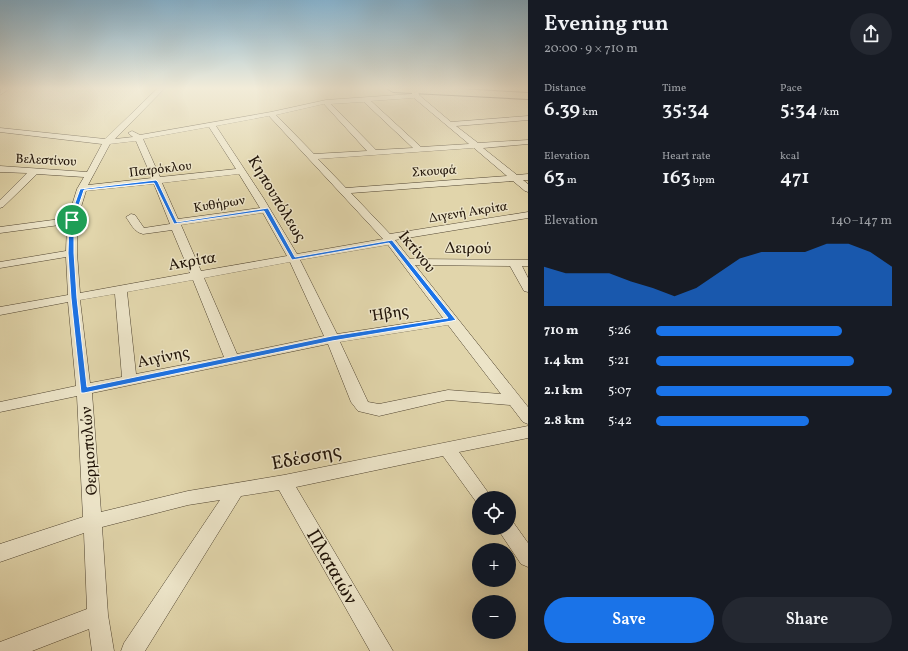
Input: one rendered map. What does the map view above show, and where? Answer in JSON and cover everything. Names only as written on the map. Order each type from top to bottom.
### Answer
[{"type":"street","name":"Θερμοπυλών","points":[[103,651],[98,615],[84,391],[74,298],[71,253],[72,220],[82,189],[107,142],[129,119]]},
{"type":"street","points":[[0,130],[107,142],[122,142],[149,135],[242,119]]},
{"type":"street","name":"Ικτίνου","points":[[276,119],[389,239],[528,418]]},
{"type":"street","points":[[342,119],[374,153]]},
{"type":"street","points":[[387,119],[420,150]]},
{"type":"street","points":[[445,119],[528,189]]},
{"type":"street","points":[[450,124],[510,119]]},
{"type":"street","name":"Κηπουπόλεως","points":[[212,125],[266,210],[294,259],[332,339],[359,402],[363,407],[379,410],[448,396],[513,400]]},
{"type":"street","points":[[122,126],[139,138],[156,182],[176,224],[232,359]]},
{"type":"street","points":[[0,140],[11,131]]},
{"type":"street","points":[[312,157],[528,142]]},
{"type":"street","name":"Βελεστίνου","points":[[0,169],[90,175]]},
{"type":"street","name":"Πατρόκλου","points":[[82,189],[156,182],[241,171]]},
{"type":"street","points":[[0,205],[35,172]]},
{"type":"street","name":"Σκουφά","points":[[343,191],[528,177]]},
{"type":"street","name":"Κυθήρων","points":[[131,217],[139,229],[143,230],[266,210]]},
{"type":"street","name":"Διγενή Ακρίτα","points":[[389,239],[528,215]]},
{"type":"street","points":[[0,230],[72,220]]},
{"type":"street","name":"Ακρίτα","points":[[0,311],[294,259],[389,239]]},
{"type":"street","points":[[0,265],[71,253]]},
{"type":"street","name":"Δειρού","points":[[408,262],[528,263]]},
{"type":"street","points":[[514,263],[528,288]]},
{"type":"street","points":[[121,289],[130,381]]},
{"type":"street","name":"Ήβης","points":[[332,339],[452,320]]},
{"type":"street","name":"Αιγίνης","points":[[0,407],[332,339]]},
{"type":"street","name":"Εδέσσης","points":[[0,553],[92,522],[188,498],[284,482],[447,450],[528,432]]},
{"type":"street","points":[[447,450],[478,491]]},
{"type":"street","name":"Πλαταιών","points":[[284,482],[382,651]]},
{"type":"street","points":[[132,651],[236,490]]},
{"type":"street","points":[[511,535],[528,558]]},
{"type":"street","points":[[4,651],[98,615]]},
{"type":"route","points":[[156,182],[175,223],[266,210],[294,259],[390,241],[452,320],[332,339],[84,391],[74,298],[71,253],[72,220],[82,189],[156,182]]}]
